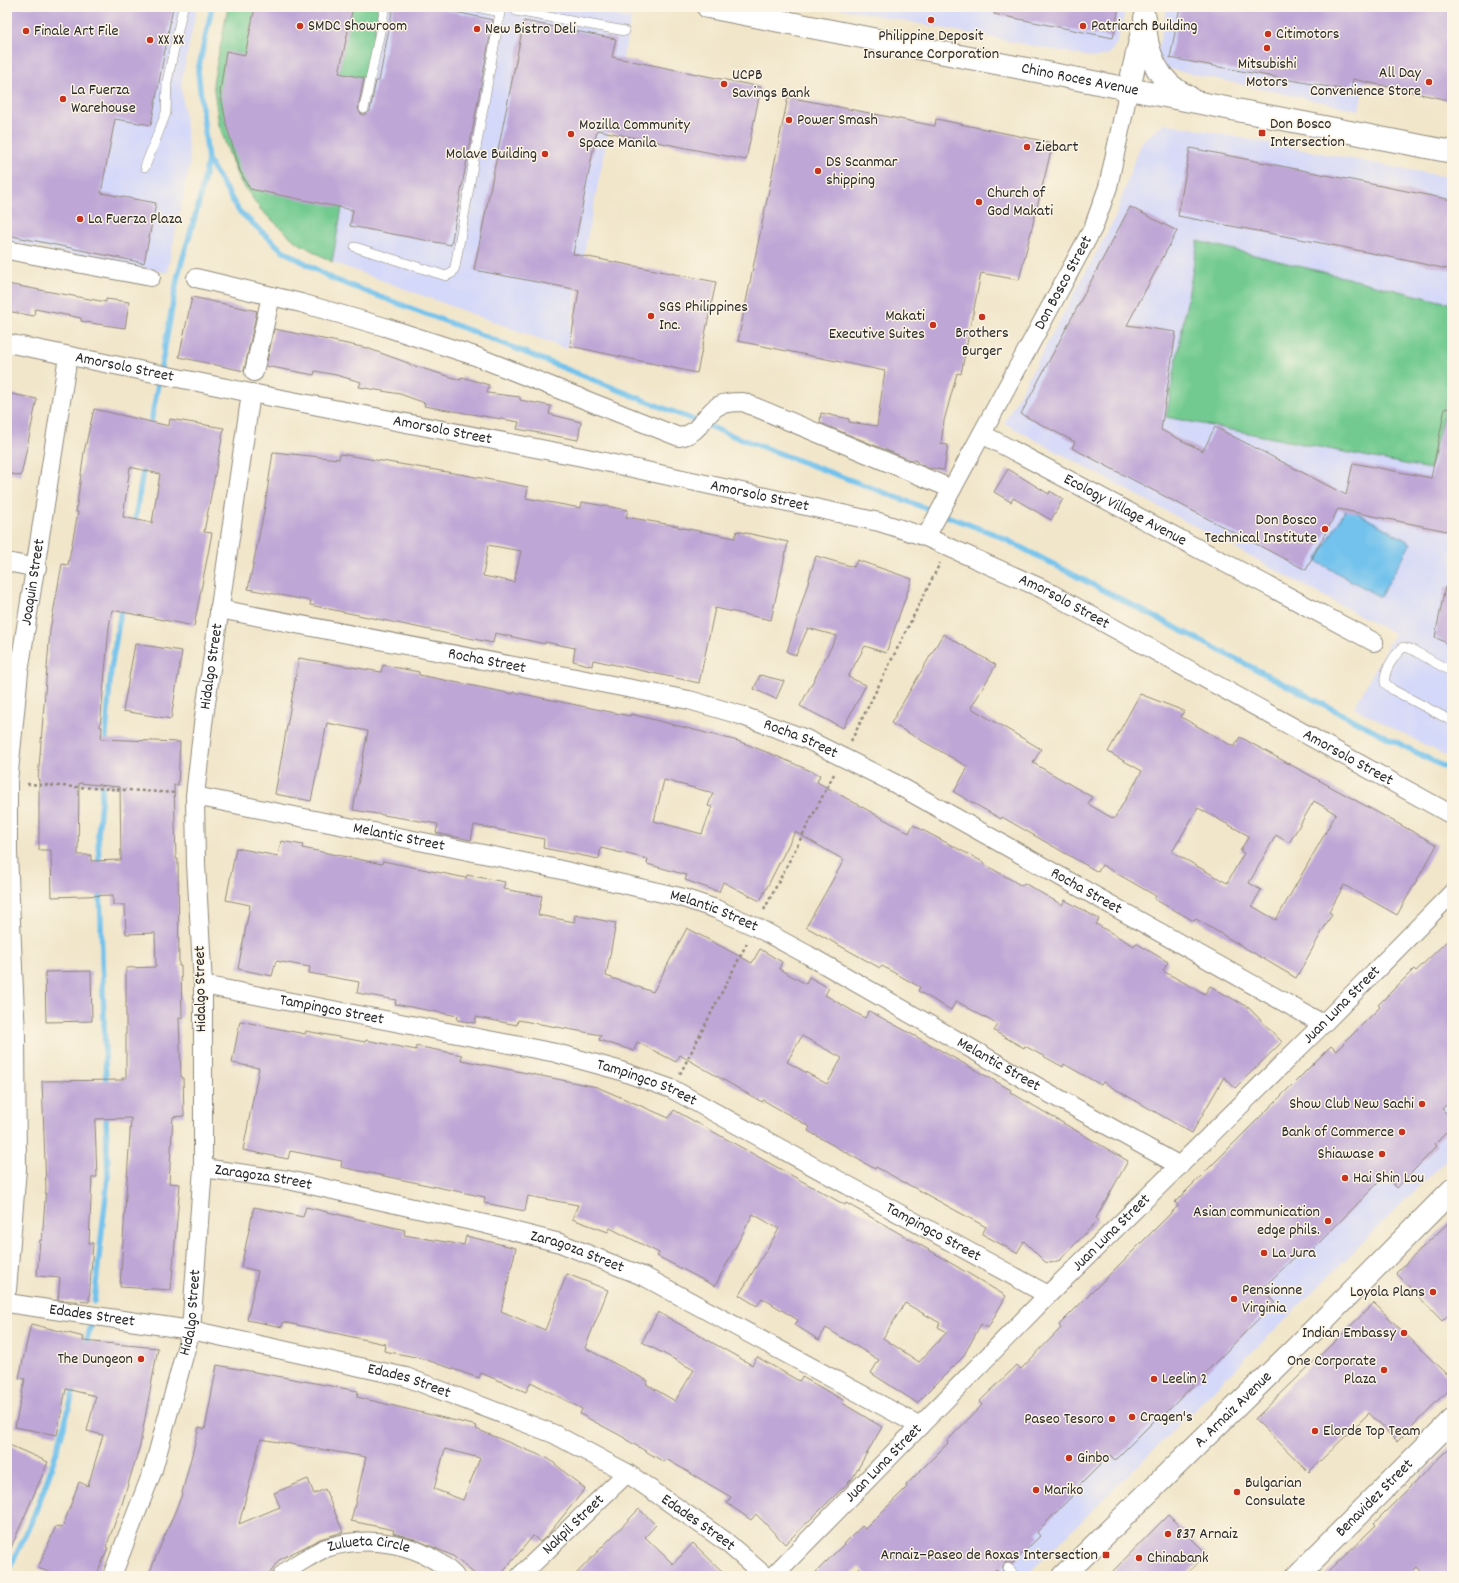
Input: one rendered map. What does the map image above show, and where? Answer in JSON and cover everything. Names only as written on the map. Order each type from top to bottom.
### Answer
[{"type":"main road","name":"Chino Roces Avenue","points":[[708,7],[1452,152]]},
{"type":"main road","name":"Don Bosco Street","points":[[1129,88],[1146,12]]},
{"type":"main road","points":[[1146,12],[1145,36],[1157,70],[1184,95],[1200,102]]},
{"type":"main road","name":"A. Arnaiz Avenue","points":[[1063,1576],[1295,1349],[1452,1190]]},
{"type":"main road","name":"Benavidez Street","points":[[1297,1576],[1452,1420]]},
{"type":"street","name":"Don Bosco Street","points":[[926,537],[1093,228],[1108,187],[1129,88]]},
{"type":"street","points":[[7,250],[151,277]]},
{"type":"street","points":[[196,278],[271,296],[378,325],[475,356],[679,437],[687,436],[694,432],[717,407],[731,402],[743,402],[952,489]]},
{"type":"street","points":[[254,372],[271,296]]},
{"type":"street","name":"Amorsolo Street","points":[[7,343],[150,373],[582,457],[879,522],[926,537],[1043,589],[1452,816]]},
{"type":"street","name":"Joaquin Street","points":[[7,1290],[17,1169],[16,1036],[8,853],[8,782],[20,672],[68,356]]},
{"type":"street","name":"Hidalgo Street","points":[[112,1576],[153,1470],[191,1330],[203,1168],[203,985],[196,864],[195,796],[203,724],[251,393]]},
{"type":"street","name":"Ecology Village Avenue","points":[[982,434],[1374,642]]},
{"type":"street","points":[[7,562],[37,568]]},
{"type":"street","name":"Rocha Street","points":[[219,609],[689,700],[774,727],[843,756],[894,783],[1323,1024]]},
{"type":"street","name":"Melantic Street","points":[[195,796],[548,867],[680,898],[716,909],[756,927],[808,955],[1038,1087],[1180,1166]]},
{"type":"street","name":"Juan Luna Street","points":[[773,1576],[1048,1296],[1323,1024],[1452,893]]},
{"type":"street","name":"Tampingco Street","points":[[203,985],[556,1053],[618,1070],[659,1084],[679,1093],[1048,1296]]},
{"type":"street","name":"Zaragoza Street","points":[[203,1168],[288,1180],[485,1224],[560,1243],[645,1277],[920,1426]]},
{"type":"street","name":"Edades Street","points":[[7,1302],[191,1330],[406,1377],[554,1434],[627,1473],[725,1542],[765,1576]]},
{"type":"street","name":"Nakpil Street","points":[[520,1576],[627,1473]]},
{"type":"street","name":"Zulueta Circle","points":[[282,1576],[289,1568],[325,1548],[366,1541],[407,1546],[444,1565],[455,1576]]},
{"type":"lane","points":[[145,167],[166,112],[167,82],[183,7]]},
{"type":"lane","points":[[364,109],[385,7]]},
{"type":"lane","points":[[355,248],[446,276],[452,274],[455,267],[501,9],[477,7]]},
{"type":"lane","points":[[516,11],[625,30]]},
{"type":"lane","points":[[1452,672],[1411,649],[1403,647],[1397,653],[1384,676],[1384,683],[1393,690],[1452,721]]},
{"type":"lane","points":[[1008,1568],[1016,1576]]},
{"type":"path","points":[[843,756],[948,547]]},
{"type":"path","points":[[8,782],[195,796]]},
{"type":"shaded area","name":"La Fuerza Plaza","points":[[7,7],[197,7],[181,83],[190,165],[167,273],[7,241]]},
{"type":"shaded area","points":[[379,7],[573,7],[631,18],[576,294],[567,349],[332,262]]},
{"type":"shaded area","points":[[834,7],[1126,7],[1117,43],[1109,54],[1095,58]]},
{"type":"shaded area","name":"Citimotors","points":[[1167,7],[1379,7],[1359,110],[1166,68],[1157,54]]},
{"type":"shaded area","name":"Don Bosco Technical Institute","points":[[1164,123],[1452,178],[1452,759],[1354,708],[1394,634],[1004,423],[1115,218],[1140,143]]},
{"type":"shaded area","points":[[1452,1022],[1452,1154],[1026,1576],[895,1576]]},
{"type":"green space","points":[[228,7],[379,7],[332,262],[295,241],[261,210],[238,178],[219,125],[213,83]]},
{"type":"green space","points":[[1198,241],[1452,304],[1452,378],[1430,469],[1166,417]]},
{"type":"water","points":[[1347,507],[1411,543],[1380,597],[1316,561]]},
{"type":"building","name":"La Fuerza Plaza","points":[[7,7],[173,7],[151,125],[115,119],[101,193],[156,203],[144,263],[7,235]]},
{"type":"building","points":[[255,7],[353,7],[339,73],[364,78],[358,108],[360,113],[363,115],[370,111],[376,81],[379,81],[393,7],[431,7],[493,20],[451,245],[350,226],[353,210],[250,189],[240,171],[227,127],[220,92],[226,51],[245,55]]},
{"type":"building","name":"Patriarch Building","points":[[994,7],[1119,7],[1113,38],[994,14]]},
{"type":"building","name":"Citimotors","points":[[1180,7],[1452,7],[1452,101],[1353,79],[1351,91],[1170,58]]},
{"type":"building","points":[[524,21],[616,39],[612,57],[761,87],[746,160],[597,130],[573,254],[716,282],[697,373],[570,346],[579,290],[474,270]]},
{"type":"building","points":[[788,97],[935,126],[936,119],[1053,143],[1019,280],[981,273],[961,374],[957,373],[944,421],[941,444],[948,445],[944,470],[928,468],[917,463],[917,461],[908,459],[820,423],[821,413],[849,419],[849,422],[877,426],[885,371],[738,341]]},
{"type":"building","points":[[1190,148],[1452,200],[1452,270],[1337,246],[1178,216]]},
{"type":"building","points":[[1130,207],[1177,231],[1127,325],[1176,332],[1161,430],[1203,451],[1215,427],[1346,495],[1353,463],[1431,478],[1445,408],[1452,409],[1452,532],[1338,509],[1306,570],[1072,448],[1075,442],[1021,414]]},
{"type":"building","points":[[7,284],[106,302],[106,299],[129,302],[125,328],[81,321],[81,318],[35,309],[34,316],[7,311]]},
{"type":"building","points":[[192,297],[257,311],[244,371],[179,357]]},
{"type":"building","points":[[274,329],[367,348],[408,364],[461,380],[462,377],[489,385],[487,393],[520,397],[520,400],[551,406],[549,414],[581,422],[578,440],[517,429],[519,422],[424,406],[425,403],[400,394],[359,387],[361,382],[336,375],[315,371],[314,375],[266,366]]},
{"type":"building","points":[[7,393],[37,399],[21,476],[7,473]]},
{"type":"building","points":[[94,409],[169,426],[170,419],[224,428],[204,532],[212,533],[194,626],[112,610],[109,627],[100,727],[102,727],[101,739],[180,742],[178,785],[174,785],[176,859],[178,859],[179,966],[181,966],[182,1018],[179,1018],[184,1116],[173,1117],[169,1183],[180,1184],[171,1290],[120,1287],[131,1118],[96,1119],[97,1177],[92,1177],[89,1243],[93,1243],[89,1302],[58,1300],[60,1278],[37,1276],[40,1240],[42,1240],[46,1188],[42,1081],[122,1080],[122,1078],[126,1078],[126,968],[156,967],[155,933],[126,934],[125,905],[113,905],[113,895],[52,897],[51,850],[39,850],[38,780],[50,630],[62,564],[68,565],[78,512],[76,512],[84,452]],"holes":[[[130,467],[160,474],[152,523],[123,517]],[[79,783],[120,787],[121,860],[91,861],[91,855],[78,855]]]},
{"type":"building","points":[[273,452],[339,459],[340,454],[528,487],[526,498],[581,508],[582,502],[628,510],[626,517],[735,538],[737,531],[788,542],[771,620],[715,608],[699,683],[593,660],[592,666],[573,661],[575,648],[545,642],[545,644],[495,633],[493,643],[310,605],[311,601],[248,589],[264,512]],"holes":[[[488,545],[521,551],[514,582],[483,576]]]},
{"type":"building","points":[[1008,469],[1049,494],[1050,491],[1063,499],[1051,520],[1013,498],[1011,502],[994,492]]},
{"type":"building","points":[[816,556],[854,567],[857,560],[912,579],[886,653],[865,646],[848,677],[866,685],[843,728],[800,706],[837,636],[808,628],[796,655],[787,652]]},
{"type":"building","points":[[1445,587],[1452,587],[1452,646],[1435,637]]},
{"type":"building","points":[[943,634],[996,665],[971,708],[1041,749],[1033,763],[1092,797],[1088,804],[1114,819],[1142,771],[1108,752],[1140,694],[1184,711],[1181,717],[1234,747],[1240,737],[1437,845],[1397,915],[1344,885],[1329,912],[1332,914],[1296,978],[1196,919],[1194,921],[1154,899],[1156,896],[1102,865],[1098,872],[1002,817],[1001,819],[954,792],[968,767],[891,723]],"holes":[[[1314,801],[1336,814],[1276,920],[1252,906],[1261,890],[1249,883],[1276,835],[1289,843]],[[1198,808],[1249,836],[1240,851],[1244,853],[1227,883],[1172,852]]]},
{"type":"building","points":[[135,644],[182,651],[171,719],[123,711]]},
{"type":"building","points":[[299,658],[381,672],[383,665],[419,672],[419,675],[513,694],[513,692],[630,716],[631,714],[738,741],[820,775],[817,782],[909,833],[913,825],[985,863],[984,864],[1022,886],[1024,883],[1062,905],[1065,900],[1099,919],[1096,924],[1134,946],[1136,943],[1168,962],[1163,971],[1205,994],[1210,986],[1249,1008],[1282,1042],[1235,1088],[1224,1077],[1192,1133],[1103,1082],[1101,1085],[1064,1064],[1063,1067],[1025,1046],[1024,1048],[994,1031],[998,1025],[956,1001],[951,1010],[918,991],[920,987],[882,966],[880,968],[806,927],[844,860],[795,832],[760,901],[723,882],[719,892],[685,880],[687,875],[647,864],[648,859],[601,848],[599,859],[543,848],[544,839],[474,825],[471,840],[436,833],[438,824],[353,810],[368,731],[327,723],[311,801],[275,794]],"holes":[[[664,780],[713,793],[708,806],[712,807],[702,834],[654,821]]]},
{"type":"building","points":[[760,675],[784,681],[776,699],[754,689]]},
{"type":"building","points":[[281,841],[303,845],[302,848],[382,864],[383,861],[466,878],[467,875],[505,882],[503,889],[542,896],[538,915],[574,922],[575,915],[616,923],[606,976],[653,992],[687,928],[752,963],[760,949],[782,962],[779,969],[806,984],[809,977],[829,988],[825,995],[865,1018],[869,1011],[906,1031],[1011,1090],[1010,1092],[1128,1161],[1096,1218],[1098,1220],[1060,1260],[1051,1263],[1045,1262],[1024,1241],[1017,1253],[982,1234],[986,1227],[876,1167],[875,1169],[808,1131],[810,1127],[763,1100],[762,1102],[680,1055],[676,1062],[637,1042],[634,1051],[599,1040],[601,1035],[518,1020],[517,1025],[476,1017],[475,1023],[457,1020],[458,1016],[395,1004],[396,1000],[357,993],[359,982],[309,973],[310,967],[276,961],[272,976],[238,969],[250,905],[226,900],[236,848],[278,856]],"holes":[[[802,1036],[842,1058],[827,1084],[787,1062]]]},
{"type":"building","points":[[1452,936],[1452,1099],[1442,1109],[1452,1119],[1452,1127],[1435,1144],[1437,1146],[1397,1188],[1385,1176],[1308,1254],[1303,1249],[1262,1289],[1275,1302],[1158,1421],[1156,1419],[1115,1460],[1110,1455],[1071,1494],[1072,1496],[1037,1532],[1040,1536],[1012,1564],[1007,1562],[1004,1564],[1002,1569],[1004,1572],[1002,1575],[996,1569],[989,1576],[868,1576],[859,1567],[849,1576],[812,1576],[862,1526],[865,1529],[907,1487],[906,1485],[948,1443],[947,1441],[982,1405],[979,1402],[1017,1365],[1021,1369],[1061,1328],[1059,1325],[1178,1206],[1175,1202],[1331,1046],[1336,1051],[1380,1007],[1378,1005],[1414,969],[1416,971]]},
{"type":"building","points":[[91,971],[92,1021],[46,1022],[45,972]]},
{"type":"building","points":[[240,1021],[305,1034],[306,1031],[365,1042],[366,1040],[416,1050],[416,1046],[462,1055],[461,1060],[597,1087],[669,1118],[674,1110],[845,1205],[846,1203],[1006,1296],[988,1328],[981,1324],[963,1357],[917,1403],[871,1373],[879,1360],[826,1328],[819,1340],[795,1325],[798,1320],[762,1298],[757,1306],[739,1295],[779,1229],[753,1214],[715,1286],[657,1256],[659,1253],[610,1228],[608,1232],[572,1219],[578,1205],[528,1196],[525,1211],[484,1203],[485,1197],[341,1167],[342,1161],[290,1151],[288,1159],[243,1150],[259,1068],[232,1063]],"holes":[[[905,1303],[940,1323],[938,1327],[947,1332],[919,1362],[883,1338]]]},
{"type":"building","points":[[254,1207],[303,1217],[306,1207],[405,1230],[404,1235],[464,1245],[466,1236],[516,1248],[501,1311],[545,1330],[567,1274],[608,1290],[585,1348],[648,1381],[646,1384],[675,1401],[694,1370],[642,1342],[658,1312],[752,1365],[757,1357],[799,1381],[802,1377],[843,1400],[842,1403],[882,1427],[852,1479],[785,1544],[756,1514],[751,1520],[727,1503],[731,1497],[666,1459],[664,1462],[625,1438],[580,1414],[582,1409],[531,1382],[526,1392],[481,1373],[479,1378],[421,1358],[384,1351],[385,1344],[283,1322],[282,1327],[247,1320],[258,1271],[241,1267]]},
{"type":"building","name":"Loyola Plans","points":[[1452,1219],[1452,1311],[1442,1321],[1396,1273]]},
{"type":"building","points":[[1374,1303],[1452,1380],[1452,1386],[1397,1442],[1369,1413],[1309,1472],[1255,1419]]},
{"type":"building","points":[[31,1324],[84,1337],[83,1341],[158,1348],[140,1445],[122,1504],[106,1547],[108,1548],[96,1576],[58,1576],[38,1568],[56,1526],[61,1528],[63,1526],[79,1482],[88,1486],[103,1435],[87,1431],[96,1396],[66,1389],[57,1435],[15,1427],[25,1379],[19,1378]]},
{"type":"building","points":[[217,1365],[358,1391],[357,1397],[477,1426],[476,1429],[549,1459],[585,1489],[546,1537],[540,1542],[533,1536],[500,1576],[477,1576],[453,1556],[431,1546],[393,1533],[394,1530],[351,1521],[366,1457],[261,1439],[239,1524],[280,1507],[274,1493],[308,1479],[314,1494],[325,1489],[343,1532],[320,1539],[279,1560],[268,1576],[148,1576],[181,1497],[199,1427],[205,1429]],"holes":[[[445,1449],[480,1458],[463,1500],[434,1489]]]},
{"type":"building","points":[[7,1444],[48,1462],[7,1557]]},
{"type":"building","points":[[1452,1445],[1452,1576],[1425,1576],[1417,1567],[1408,1576],[1324,1576],[1376,1525],[1374,1523]]},
{"type":"building","points":[[639,1509],[656,1525],[645,1537],[673,1564],[693,1543],[727,1576],[574,1576]]},
{"type":"building","name":"837 Arnaiz","points":[[1168,1515],[1207,1554],[1184,1576],[1108,1576]]},
{"type":"waterway","points":[[150,428],[178,275],[198,206],[208,160],[198,71],[212,7]]},
{"type":"waterway","points":[[208,160],[239,211],[282,250],[333,279],[474,332],[736,437],[997,535],[1452,771]]},
{"type":"waterway","points":[[134,527],[144,464]]},
{"type":"waterway","points":[[105,747],[111,669],[122,604]]},
{"type":"waterway","points":[[99,866],[98,834],[103,779]]},
{"type":"waterway","points":[[100,889],[106,1086]]},
{"type":"waterway","points":[[94,1302],[108,1177],[106,1113]]},
{"type":"waterway","points":[[85,1348],[91,1325]]},
{"type":"waterway","points":[[7,1572],[29,1527],[47,1481],[75,1385]]},
{"type":"place","name":"Philippine Deposit Insurance Corporation","points":[[931,20]]},
{"type":"place","name":"SMDC Showroom","points":[[300,26]]},
{"type":"place","name":"Patriarch Building","points":[[1083,26]]},
{"type":"place","name":"New Bistro Deli","points":[[477,29]]},
{"type":"place","name":"Finale Art File","points":[[26,31]]},
{"type":"place","name":"Citimotors","points":[[1268,34]]},
{"type":"place","name":"XX XX","points":[[150,40]]},
{"type":"place","name":"Mitsubishi Motors","points":[[1267,48]]},
{"type":"place","name":"All Day Convenience Store","points":[[1429,82]]},
{"type":"place","name":"UCPB Savings Bank","points":[[724,84]]},
{"type":"place","name":"La Fuerza Warehouse","points":[[63,99]]},
{"type":"place","name":"Power Smash","points":[[789,120]]},
{"type":"place","name":"Don Bosco Intersection","points":[[1262,133]]},
{"type":"place","name":"Mozilla Community Space Manila","points":[[571,134]]},
{"type":"place","name":"Ziebart","points":[[1027,147]]},
{"type":"place","name":"Molave Building","points":[[545,154]]},
{"type":"place","name":"DS Scanmar shipping","points":[[818,171]]},
{"type":"place","name":"Church of God Makati","points":[[979,202]]},
{"type":"place","name":"La Fuerza Plaza","points":[[80,219]]},
{"type":"place","name":"SGS Philippines Inc.","points":[[651,316]]},
{"type":"place","name":"Brothers Burger","points":[[982,317]]},
{"type":"place","name":"Makati Executive Suites","points":[[933,325]]},
{"type":"place","name":"Don Bosco Technical Institute","points":[[1325,529]]},
{"type":"place","name":"Show Club New Sachi","points":[[1422,1104]]},
{"type":"place","name":"Bank of Commerce","points":[[1402,1132]]},
{"type":"place","name":"Shiawase","points":[[1382,1154]]},
{"type":"place","name":"Hai Shin Lou","points":[[1345,1178]]},
{"type":"place","name":"Asian communication edge phils.","points":[[1328,1221]]},
{"type":"place","name":"La Jura","points":[[1264,1253]]},
{"type":"place","name":"Loyola Plans","points":[[1433,1292]]},
{"type":"place","name":"Pensionne Virginia","points":[[1234,1299]]},
{"type":"place","name":"Indian Embassy","points":[[1404,1333]]},
{"type":"place","name":"The Dungeon","points":[[141,1359]]},
{"type":"place","name":"One Corporate Plaza","points":[[1384,1370]]},
{"type":"place","name":"Leelin 2","points":[[1154,1379]]},
{"type":"place","name":"Cragen's","points":[[1132,1417]]},
{"type":"place","name":"Paseo Tesoro","points":[[1112,1419]]},
{"type":"place","name":"Elorde Top Team","points":[[1315,1431]]},
{"type":"place","name":"Ginbo","points":[[1069,1458]]},
{"type":"place","name":"Mariko","points":[[1036,1490]]},
{"type":"place","name":"Bulgarian Consulate","points":[[1237,1492]]},
{"type":"place","name":"837 Arnaiz","points":[[1168,1534]]},
{"type":"place","name":"Arnaiz–Paseo de Roxas Intersection","points":[[1106,1555]]},
{"type":"place","name":"Chinabank","points":[[1139,1558]]}]
